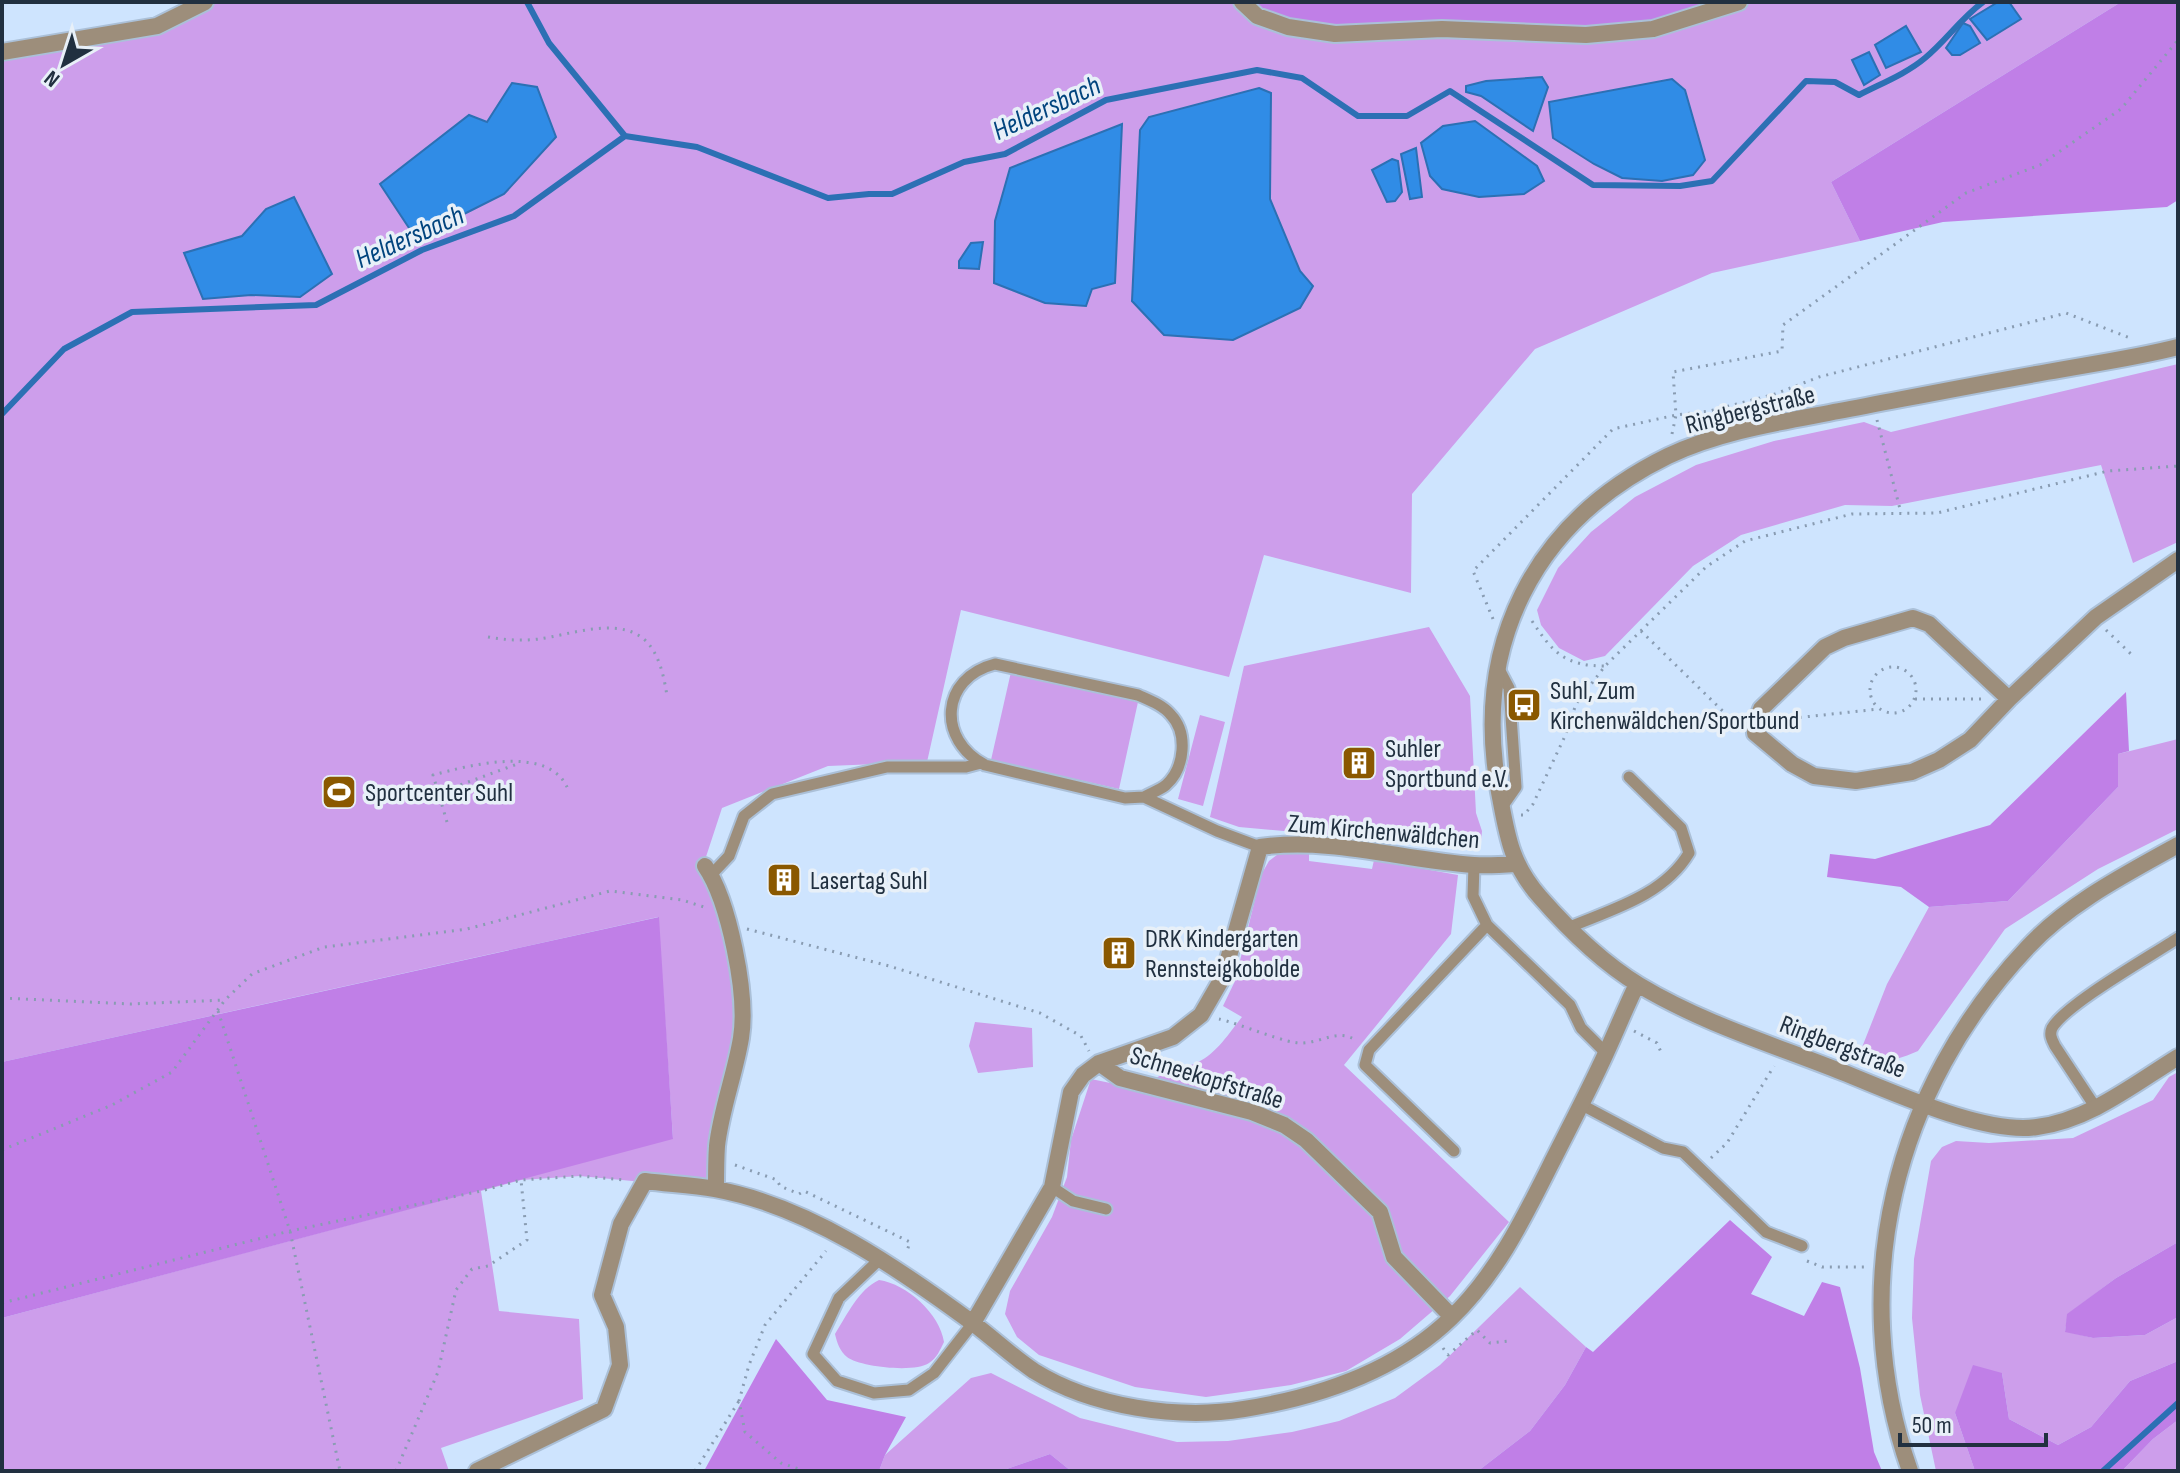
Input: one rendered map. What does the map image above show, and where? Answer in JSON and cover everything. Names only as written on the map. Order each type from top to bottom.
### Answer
[{"type":"street","points":[[2,52],[157,26],[205,2]]},
{"type":"street","points":[[1242,2],[1257,16],[1288,27],[1335,34],[1442,29],[1586,35],[1653,29],[1739,2]]},
{"type":"street","name":"Ringbergstraße","points":[[2178,347],[1789,420],[1712,439],[1667,456],[1613,490],[1576,520],[1549,551],[1512,614],[1498,667],[1491,717],[1492,748],[1507,842],[1517,864],[1541,898],[1598,954],[1637,984],[1709,1021],[1922,1102],[1996,1126],[2030,1128],[2083,1115],[2178,1057]]},
{"type":"street","points":[[2009,699],[1929,624],[1913,618],[1844,638],[1825,647],[1761,709],[1755,733],[1792,764],[1814,776],[1856,781],[1912,772],[1939,760],[1970,740],[2096,617],[2178,560]]},
{"type":"street","name":"Zum Kirchenwäldchen","points":[[973,1323],[1052,1187],[1071,1092],[1083,1075],[1099,1063],[1173,1037],[1201,1015],[1223,977],[1260,847],[1282,844],[1362,850],[1474,865],[1517,864]]},
{"type":"street","points":[[1910,1471],[1898,1437],[1888,1386],[1881,1308],[1882,1267],[1897,1175],[1922,1102],[1948,1054],[1984,999],[2030,945],[2114,880],[2178,845]]},
{"type":"street","points":[[708,870],[726,916],[742,996],[741,1035],[717,1146],[716,1189]]},
{"type":"street","points":[[477,1471],[604,1409],[620,1365],[616,1327],[602,1295],[621,1224],[645,1181],[716,1189],[772,1206],[839,1236],[880,1259],[973,1323],[1036,1372],[1082,1393],[1172,1413],[1224,1413],[1289,1402],[1356,1380],[1398,1357],[1452,1317],[1503,1254],[1582,1105],[1637,984]]},
{"type":"street","name":"Schneekopfstraße","points":[[1099,1063],[1120,1078],[1252,1112],[1284,1125],[1306,1140],[1380,1212],[1394,1257],[1452,1317]]},
{"type":"lane","points":[[995,664],[1138,695],[1155,702],[1172,715],[1182,734],[1181,753],[1176,774],[1165,787],[1144,797],[1125,798],[981,763],[970,757],[956,739],[950,723],[950,710],[958,689],[982,667],[995,664]]},
{"type":"lane","points":[[708,870],[729,856],[744,816],[772,794],[887,767],[966,767],[981,763]]},
{"type":"lane","points":[[1570,927],[1656,888],[1678,871],[1689,853],[1681,828],[1629,777]]},
{"type":"lane","points":[[1144,797],[1260,847]]},
{"type":"lane","points":[[1474,865],[1473,896],[1487,925],[1570,1005],[1581,1028],[1606,1053]]},
{"type":"lane","points":[[1454,1151],[1365,1065],[1369,1050],[1487,925]]},
{"type":"lane","points":[[2096,1108],[2055,1046],[2050,1035],[2052,1028],[2073,1007],[2178,938]]},
{"type":"lane","points":[[1582,1105],[1663,1148],[1683,1152],[1766,1232],[1802,1246]]},
{"type":"lane","points":[[1052,1187],[1073,1201],[1106,1209]]},
{"type":"lane","points":[[880,1259],[839,1298],[813,1354],[837,1381],[874,1393],[909,1390],[934,1373],[973,1323]]},
{"type":"path","points":[[1667,456],[1676,415],[1673,372],[1782,351],[1783,325],[1966,193],[2040,165],[2121,109],[2178,40]]},
{"type":"path","points":[[1874,404],[1901,513]]},
{"type":"path","points":[[1503,811],[1524,815],[1533,804],[1566,734],[1576,704],[1605,666],[1706,567],[1745,541],[1852,514],[1937,513],[2108,471],[2178,466]]},
{"type":"path","points":[[1518,600],[1556,653],[1581,666],[1605,666]]},
{"type":"path","points":[[2096,617],[2101,626],[2132,655]]},
{"type":"path","points":[[488,637],[507,641],[535,640],[602,629],[626,630],[640,635],[649,644],[660,667],[667,696]]},
{"type":"path","points":[[1883,669],[1905,670],[1915,681],[1915,699],[1902,712],[1886,712],[1879,709],[1871,696],[1872,681],[1883,669]]},
{"type":"path","points":[[1915,699],[2009,699]]},
{"type":"path","points":[[447,822],[433,775],[481,762],[551,768],[565,779],[569,792]]},
{"type":"path","points":[[438,793],[520,763]]},
{"type":"path","points":[[2,1150],[112,1105],[172,1072],[225,1000],[252,974],[324,947],[467,929],[610,891],[682,900],[1040,1013],[1081,1036],[1090,1054],[1099,1063]]},
{"type":"path","points":[[2,998],[130,1004],[225,1000]]},
{"type":"path","points":[[218,1010],[290,1231],[340,1471]]},
{"type":"path","points":[[1201,1015],[1232,1021],[1301,1044],[1341,1034],[1349,1035],[1369,1050]]},
{"type":"path","points":[[1618,1023],[1657,1043],[1661,1052]]},
{"type":"path","points":[[1700,1169],[1727,1143],[1784,1049]]},
{"type":"path","points":[[717,1158],[777,1180],[780,1186],[799,1194],[804,1191],[910,1242],[899,1272]]},
{"type":"path","points":[[2,1303],[290,1231],[521,1180],[580,1176],[645,1181]]},
{"type":"path","points":[[396,1471],[438,1372],[456,1290],[472,1269],[488,1266],[527,1240],[521,1180]]},
{"type":"path","points":[[695,1471],[739,1401],[765,1325],[839,1236]]},
{"type":"path","points":[[1797,1258],[1822,1267],[1847,1267]]},
{"type":"path","points":[[1448,1355],[1477,1330],[1490,1343],[1509,1341]]},
{"type":"path","points":[[739,1401],[745,1432],[781,1463],[805,1471]]},
{"type":"shaded area","points":[[205,2],[2121,2],[1831,182],[1860,241],[1712,273],[1535,349],[1412,494],[1411,593],[1264,555],[1229,677],[961,610],[927,762],[828,766],[722,808],[701,872],[714,879],[742,996],[716,1189],[580,1176],[521,1180],[481,1191],[499,1311],[579,1319],[583,1399],[441,1448],[449,1471],[2,1471],[2,1318],[673,1138],[658,917],[2,1062],[2,52],[157,26]],"holes":[[[1271,93],[1270,199],[1300,271],[1233,340],[1164,335],[1152,320]],[[1122,124],[1086,306],[1045,303],[1010,168]]]},
{"type":"shaded area","points":[[1242,2],[1733,2],[1653,29],[1288,27]]},
{"type":"shaded area","points":[[2121,2],[2178,2],[2178,200],[2167,207],[1943,222],[1860,241],[1831,182]]},
{"type":"shaded area","points":[[2178,364],[2178,542],[2133,563],[2101,465],[1892,506],[1845,505],[1741,535],[1693,566],[1605,656],[1584,661],[1559,648],[1541,625],[1537,610],[1558,568],[1591,532],[1635,497],[1696,465],[1774,441],[1864,422],[1891,432]]},
{"type":"shaded area","points":[[1429,627],[1470,696],[1476,813],[1482,831],[1481,842],[1473,848],[1239,827],[1210,817],[1244,666]]},
{"type":"shaded area","points":[[1011,672],[1138,702],[1119,789],[991,760]]},
{"type":"shaded area","points":[[2126,692],[2129,751],[2118,754],[2118,787],[2008,901],[1929,907],[1901,887],[1827,877],[1830,854],[1875,859],[1990,825]]},
{"type":"shaded area","points":[[1200,715],[1225,722],[1203,806],[1178,799]]},
{"type":"shaded area","points":[[2178,739],[2178,829],[2098,869],[2005,929],[1918,1051],[1888,1061],[1857,1060],[1887,984],[1929,907],[2008,901],[2118,787],[2118,754]]},
{"type":"shaded area","points":[[1286,848],[1309,852],[1309,861],[1372,869],[1374,860],[1458,875],[1451,934],[1344,1065],[1509,1222],[1450,1296],[1400,1339],[1346,1371],[1291,1385],[1206,1397],[1135,1387],[1039,1355],[1017,1337],[1005,1314],[1010,1291],[1052,1217],[1067,1177],[1071,1140],[1091,1079],[1144,1090],[1162,1075],[1205,1058],[1222,1042],[1242,1017],[1223,1006],[1235,981],[1261,875],[1269,861]]},
{"type":"shaded area","points":[[659,917],[673,1139],[2,1318],[2,1062]]},
{"type":"shaded area","points":[[975,1022],[1032,1028],[1033,1067],[978,1073],[969,1046]]},
{"type":"shaded area","points":[[2178,1072],[2178,1242],[2116,1278],[2068,1314],[2065,1331],[2093,1338],[2145,1335],[2178,1317],[2178,1361],[2130,1381],[2091,1427],[2058,1445],[2009,1419],[2002,1373],[1955,1413],[1975,1471],[1936,1471],[1920,1395],[1912,1318],[1914,1259],[1931,1161],[1942,1147],[1956,1141],[1989,1143],[2073,1138],[2153,1100],[2169,1077]]},
{"type":"shaded area","points":[[1730,1220],[1772,1257],[1751,1294],[1804,1316],[1822,1282],[1840,1287],[1860,1368],[1874,1452],[1882,1471],[1478,1471],[1530,1431],[1565,1385],[1586,1347],[1593,1352]]},
{"type":"shaded area","points":[[2178,1242],[2178,1317],[2145,1335],[2093,1338],[2065,1332],[2067,1314],[2116,1278]]},
{"type":"shaded area","points":[[879,1280],[911,1294],[936,1321],[944,1342],[929,1363],[912,1368],[875,1366],[854,1361],[841,1349],[835,1334],[859,1296]]},
{"type":"shaded area","points":[[1520,1287],[1586,1347],[1565,1385],[1530,1431],[1478,1471],[1071,1471],[1050,1454],[1001,1471],[879,1471],[885,1455],[971,1378],[991,1373],[1080,1418],[1177,1442],[1228,1441],[1292,1432],[1339,1421],[1395,1398],[1440,1365]]},
{"type":"shaded area","points":[[776,1339],[827,1400],[906,1417],[879,1471],[704,1471]]},
{"type":"shaded area","points":[[2178,1361],[2178,1420],[2153,1439],[2122,1471],[1975,1471],[1955,1413],[1973,1365],[2002,1373],[2009,1419],[2058,1445],[2091,1427],[2130,1381]]},
{"type":"shaded area","points":[[2178,1420],[2178,1471],[2122,1471],[2153,1439]]},
{"type":"shaded area","points":[[1050,1454],[1071,1471],[1001,1471]]},
{"type":"water","points":[[1998,2],[2009,2],[2021,19],[1987,40],[1970,19]]},
{"type":"water","points":[[1963,23],[1970,26],[1980,43],[1960,55],[1952,55],[1946,48]]},
{"type":"water","points":[[1906,26],[1921,52],[1886,68],[1875,45]]},
{"type":"water","points":[[1869,52],[1880,75],[1864,85],[1852,60]]},
{"type":"water","points":[[1542,77],[1548,87],[1533,131],[1481,96],[1466,92],[1466,86],[1486,81]]},
{"type":"water","points":[[1672,79],[1685,90],[1705,160],[1693,175],[1662,181],[1622,178],[1553,138],[1549,102]]},
{"type":"water","points":[[512,83],[537,87],[556,137],[504,194],[413,234],[380,184],[469,115],[487,122]]},
{"type":"water","points":[[1259,88],[1271,93],[1270,199],[1300,271],[1313,286],[1300,308],[1233,340],[1164,335],[1132,301],[1140,130],[1149,117]]},
{"type":"water","points":[[1475,121],[1537,166],[1544,181],[1524,194],[1479,197],[1442,189],[1430,176],[1421,143],[1443,126]]},
{"type":"water","points":[[1122,124],[1115,283],[1092,289],[1086,306],[1045,303],[994,283],[995,221],[1010,168]]},
{"type":"water","points":[[1416,148],[1422,197],[1410,199],[1401,154]]},
{"type":"water","points":[[1392,159],[1398,161],[1402,192],[1395,201],[1387,202],[1372,170]]},
{"type":"water","points":[[294,197],[332,274],[300,297],[251,295],[203,299],[184,253],[242,236],[266,209]]},
{"type":"water","points":[[983,242],[979,269],[959,268],[959,261],[971,243]]},
{"type":"waterway","points":[[527,2],[549,43],[625,136]]},
{"type":"waterway","name":"Heldersbach","points":[[2,414],[64,349],[132,312],[316,305],[422,250],[514,216],[625,136],[697,147],[828,198],[892,194],[964,162],[1005,154],[1106,100],[1257,70],[1302,78],[1358,116],[1407,116],[1450,91],[1593,185],[1680,186],[1712,181],[1806,81],[1835,82],[1859,95],[1918,64],[1983,2]]},
{"type":"waterway","points":[[2103,1471],[2178,1403]]},
{"type":"place","name":"Suhl, Zum Kirchenwäldchen/Sportbund","points":[[1524,705]]},
{"type":"place","name":"Suhler Sportbund e.V.","points":[[1359,763]]},
{"type":"place","name":"Sportcenter Suhl","points":[[339,792]]},
{"type":"place","name":"Lasertag Suhl","points":[[784,880]]},
{"type":"place","name":"DRK Kindergarten Rennsteigkobolde","points":[[1119,953]]}]
